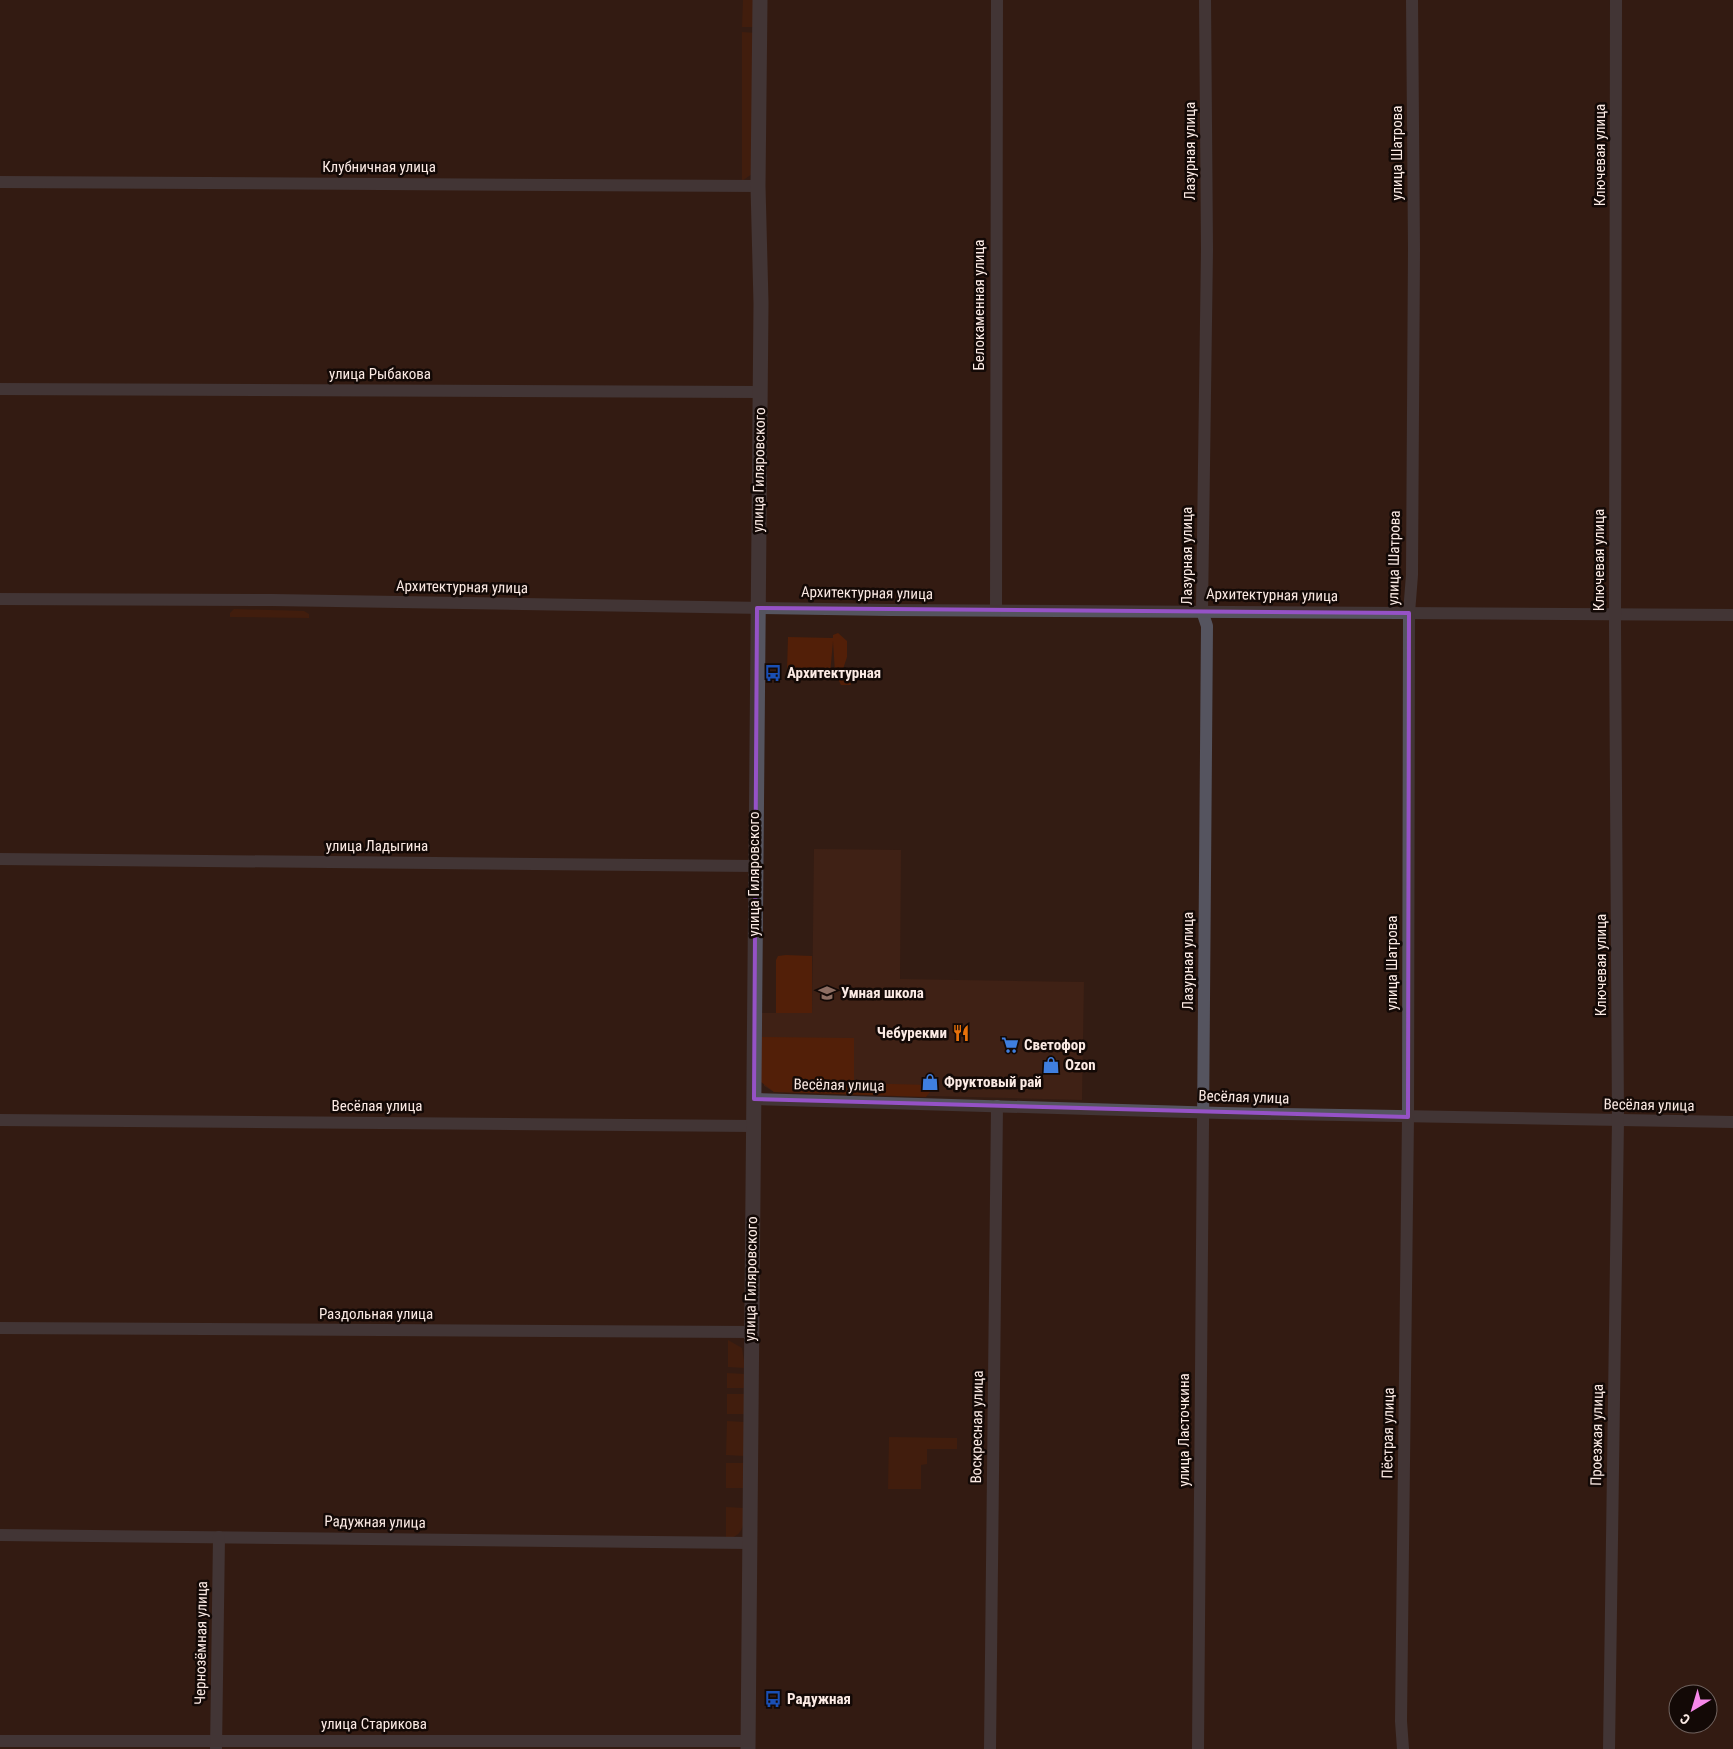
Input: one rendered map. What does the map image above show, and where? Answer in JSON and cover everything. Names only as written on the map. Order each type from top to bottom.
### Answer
[{"type":"street","name":"улица Гиляровского","points":[[748,1745],[754,1098],[754,866],[761,302],[758,186],[760,0]]},
{"type":"street","name":"Белокаменная улица","points":[[996,610],[997,0]]},
{"type":"street","name":"Лазурная улица","points":[[1203,1112],[1206,626],[1202,611],[1207,249],[1205,0]]},
{"type":"street","name":"улица Шатрова","points":[[1408,1117],[1409,612],[1412,566],[1414,249],[1412,0]]},
{"type":"street","name":"Ключевая улица","points":[[1616,0],[1615,612],[1618,1120]]},
{"type":"street","name":"Клубничная улица","points":[[0,182],[758,186]]},
{"type":"street","name":"улица Рыбакова","points":[[0,389],[760,392]]},
{"type":"street","name":"Архитектурная улица","points":[[0,599],[262,600],[757,608],[1733,614]]},
{"type":"street","name":"улица Ладыгина","points":[[0,859],[754,866]]},
{"type":"street","name":"Весёлая улица","points":[[754,1098],[1203,1112],[1733,1122]]},
{"type":"street","name":"Воскресная улица","points":[[990,1749],[997,1106]]},
{"type":"street","name":"улица Ласточкина","points":[[1198,1749],[1203,1112]]},
{"type":"street","name":"Пёстрая улица","points":[[1403,1749],[1401,1721],[1408,1117]]},
{"type":"street","name":"Весёлая улица","points":[[0,1120],[753,1126]]},
{"type":"street","name":"Проезжая улица","points":[[1609,1749],[1618,1120]]},
{"type":"street","name":"Раздольная улица","points":[[0,1328],[751,1332]]},
{"type":"street","name":"Радужная улица","points":[[0,1535],[750,1543]]},
{"type":"street","name":"Чернозёмная улица","points":[[216,1745],[219,1537]]},
{"type":"street","name":"улица Старикова","points":[[0,1741],[216,1745],[748,1745]]},
{"type":"highlighted area","points":[[757,608],[1409,613],[1408,1117],[754,1099]]},
{"type":"shaded area","points":[[743,0],[756,0],[756,27],[742,27]]},
{"type":"shaded area","points":[[742,32],[756,33],[752,174],[742,181]]},
{"type":"shaded area","points":[[234,609],[304,611],[309,614],[309,618],[230,617],[230,613]]},
{"type":"shaded area","points":[[838,633],[847,641],[847,657],[843,669],[849,675],[851,685],[841,685],[835,673],[833,641],[830,675],[787,671],[788,637],[833,638],[833,635]]},
{"type":"shaded area","points":[[814,849],[901,850],[900,979],[1084,982],[1082,1100],[774,1092],[764,1086],[761,1013],[812,1013]]},
{"type":"shaded area","points":[[778,956],[812,956],[812,1013],[776,1013],[776,960]]},
{"type":"shaded area","points":[[761,1037],[854,1038],[854,1083],[930,1085],[930,1092],[926,1097],[774,1092],[761,1082]]},
{"type":"shaded area","points":[[728,1340],[742,1348],[745,1368],[728,1367]]},
{"type":"shaded area","points":[[727,1373],[745,1374],[744,1388],[727,1388]]},
{"type":"shaded area","points":[[727,1394],[744,1394],[744,1414],[727,1414]]},
{"type":"shaded area","points":[[727,1421],[744,1422],[744,1456],[726,1455]]},
{"type":"shaded area","points":[[889,1437],[957,1438],[957,1449],[927,1449],[927,1464],[921,1465],[921,1489],[888,1489]]},
{"type":"shaded area","points":[[726,1463],[744,1463],[743,1488],[726,1488]]},
{"type":"shaded area","points":[[726,1507],[744,1508],[744,1514],[740,1532],[726,1539]]},
{"type":"place","name":"Архитектурная","points":[[773,673]]},
{"type":"place","name":"Умная школа","points":[[827,993]]},
{"type":"place","name":"Чебурекми","points":[[961,1033]]},
{"type":"place","name":"Светофор","points":[[1010,1045]]},
{"type":"place","name":"Ozon","points":[[1051,1065]]},
{"type":"place","name":"Фруктовый рай","points":[[930,1082]]},
{"type":"place","name":"Радужная","points":[[773,1699]]}]
